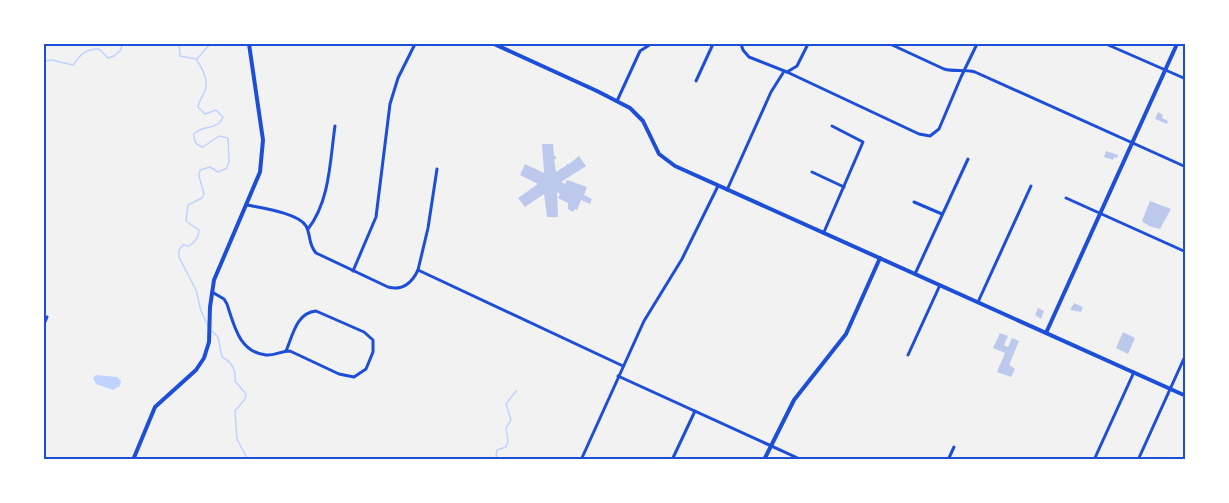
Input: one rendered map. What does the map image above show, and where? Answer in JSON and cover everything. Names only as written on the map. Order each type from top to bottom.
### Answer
[{"type":"street","points":[[133,459],[155,407],[201,364],[207,351],[211,292],[216,272],[260,172],[263,149],[249,44]]},
{"type":"street","points":[[353,271],[376,217],[390,104],[398,78],[415,44]]},
{"type":"street","points":[[494,44],[617,101],[638,114],[663,159],[675,166],[1185,396]]},
{"type":"street","points":[[617,101],[640,51],[651,44]]},
{"type":"street","points":[[696,81],[713,44]]},
{"type":"street","points":[[741,44],[749,57],[923,136],[930,136],[939,129],[977,44]]},
{"type":"street","points":[[727,190],[771,92],[785,73],[797,66],[808,44]]},
{"type":"street","points":[[890,44],[944,69],[953,71],[965,69],[975,72],[1185,167]]},
{"type":"street","points":[[1106,44],[1185,79]]},
{"type":"street","points":[[1047,333],[1177,44]]},
{"type":"street","points":[[308,229],[315,220],[325,193],[335,126]]},
{"type":"street","points":[[824,232],[862,142],[832,126]]},
{"type":"street","points":[[915,274],[968,159]]},
{"type":"street","points":[[247,205],[292,216],[305,223],[310,244],[316,253],[388,287],[399,289],[409,283],[418,270],[428,228],[436,169]]},
{"type":"street","points":[[812,172],[844,187]]},
{"type":"street","points":[[581,459],[645,321],[682,259],[718,186]]},
{"type":"street","points":[[978,302],[1031,186]]},
{"type":"street","points":[[1066,198],[1185,252]]},
{"type":"street","points":[[914,202],[942,214]]},
{"type":"street","points":[[764,459],[794,400],[846,334],[880,258]]},
{"type":"street","points":[[418,270],[623,366]]},
{"type":"street","points":[[908,356],[940,285]]},
{"type":"street","points":[[211,292],[224,299],[238,336],[246,346],[266,355],[286,351],[339,374],[354,377],[366,369],[374,346],[373,340],[364,332],[316,312],[310,312],[300,319],[286,351]]},
{"type":"street","points":[[44,324],[47,317]]},
{"type":"street","points":[[1137,459],[1185,354]]},
{"type":"street","points":[[1094,459],[1134,372]]},
{"type":"street","points":[[618,376],[802,459]]},
{"type":"street","points":[[672,459],[694,411]]},
{"type":"street","points":[[948,459],[954,447]]},
{"type":"water","points":[[96,375],[117,377],[121,381],[120,386],[113,390],[96,384],[93,378]]},
{"type":"building","points":[[1158,112],[1168,121],[1167,124],[1155,119]]},
{"type":"building","points":[[542,144],[553,144],[556,172],[579,156],[586,166],[561,182],[565,184],[567,180],[587,187],[584,195],[592,199],[590,204],[581,200],[577,210],[573,212],[568,209],[568,203],[558,198],[560,194],[557,192],[558,217],[547,217],[544,194],[525,207],[518,198],[538,184],[520,175],[525,164],[544,173]]},
{"type":"building","points":[[1106,151],[1118,155],[1117,158],[1114,157],[1113,160],[1104,157]]},
{"type":"building","points":[[1150,201],[1171,209],[1160,229],[1142,221]]},
{"type":"building","points":[[1074,303],[1083,307],[1081,312],[1070,310]]},
{"type":"building","points":[[1038,308],[1044,311],[1041,319],[1035,315]]},
{"type":"building","points":[[1123,332],[1135,338],[1128,354],[1116,348]]},
{"type":"building","points":[[1000,333],[1008,336],[1004,345],[1008,347],[1012,338],[1019,341],[1009,365],[1015,369],[1011,377],[997,372],[1005,353],[993,348]]},
{"type":"waterway","points":[[44,61],[52,60],[73,65],[84,53],[99,49],[108,58],[121,50],[122,44]]},
{"type":"waterway","points":[[179,44],[180,56],[196,59],[205,76],[206,89],[198,107],[205,114],[216,110],[223,117],[214,126],[197,131],[194,134],[195,141],[203,147],[219,136],[228,138],[227,168],[218,172],[210,167],[200,170],[199,176],[204,194],[202,198],[188,205],[186,221],[199,230],[198,235],[189,246],[183,245],[179,250],[179,257],[196,290],[201,311],[209,328]]},
{"type":"waterway","points":[[197,59],[210,44]]},
{"type":"waterway","points":[[212,331],[218,337],[222,357],[231,364],[235,381],[246,394],[245,399],[235,411],[237,439],[248,460]]},
{"type":"waterway","points":[[499,460],[496,456],[497,450],[506,447],[508,441],[506,428],[511,420],[506,404],[516,391]]}]
